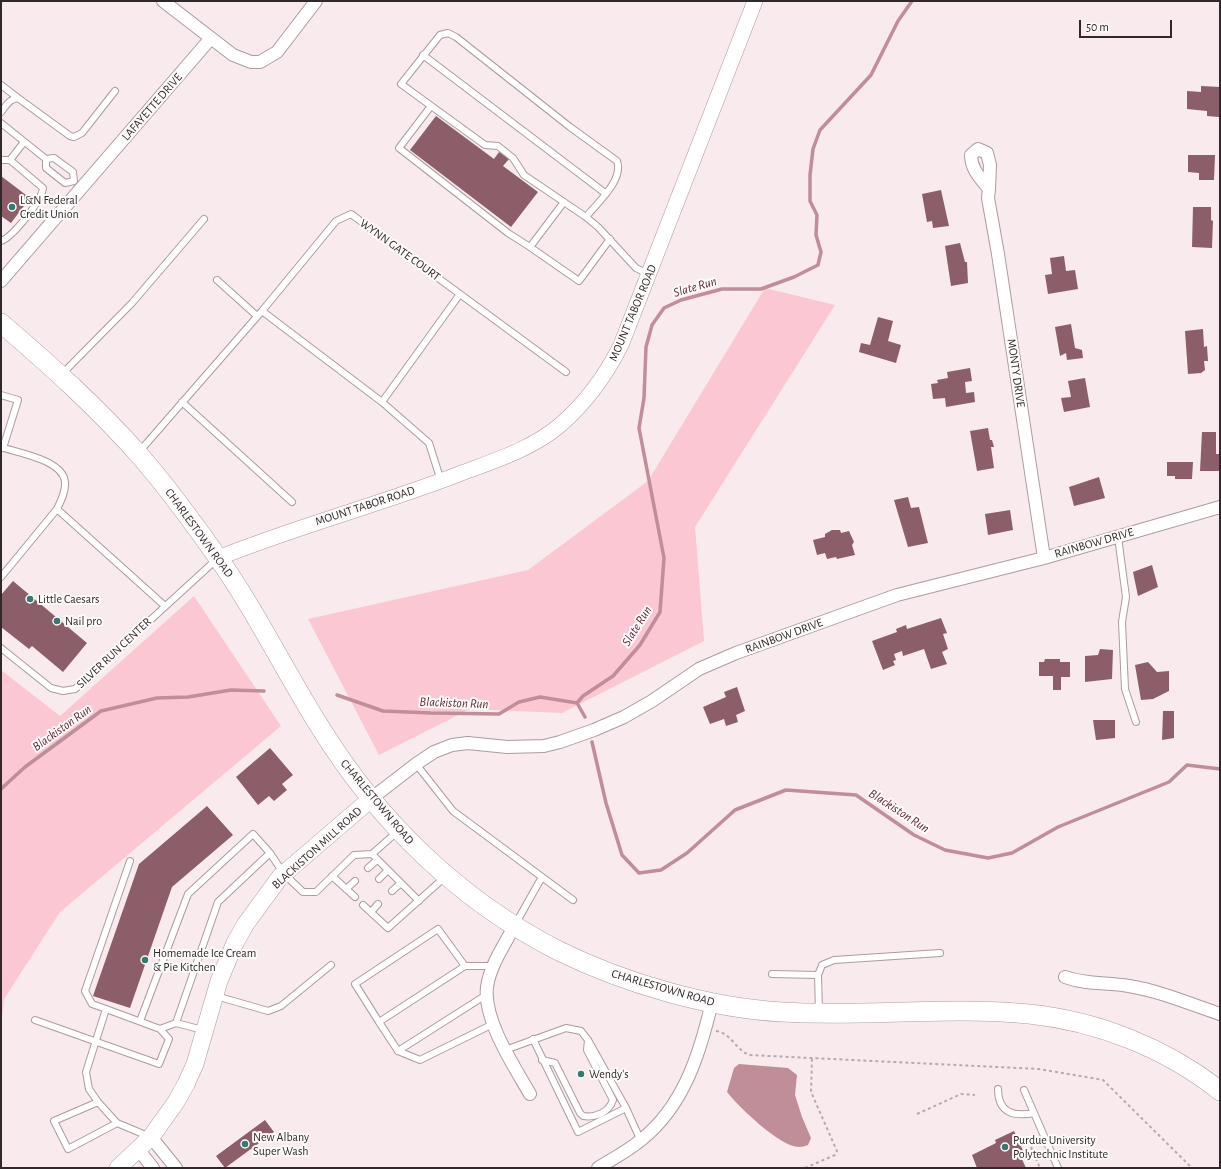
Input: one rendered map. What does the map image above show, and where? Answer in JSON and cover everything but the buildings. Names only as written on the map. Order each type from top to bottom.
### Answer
[{"type":"main road","name":"CHARLESTOWN ROAD","points":[[1,323],[61,376],[138,454],[172,494],[218,558],[253,612],[318,725],[335,751],[399,830],[446,876],[481,903],[515,925],[559,950],[594,967],[632,981],[712,1002],[751,1010],[819,1014],[996,1012],[1063,1019],[1095,1027],[1151,1049],[1186,1067],[1220,1091]]},
{"type":"main road","name":"BLACKISTON MILL ROAD","points":[[118,1168],[151,1137],[176,1102],[186,1084],[196,1064],[215,996],[227,962],[245,924],[284,874],[372,798]]},
{"type":"street","points":[[163,1],[242,60],[260,62],[277,52],[316,1]]},
{"type":"street","name":"MOUNT TABOR ROAD","points":[[218,558],[261,540],[441,481],[514,454],[537,442],[558,427],[578,409],[595,390],[610,368],[621,345],[650,274],[755,1]]},
{"type":"street","name":"LAFAYETTE DRIVE","points":[[1,281],[78,184],[211,38]]},
{"type":"street","name":"MONTY DRIVE","points":[[989,189],[988,198],[998,254],[1044,558]]},
{"type":"street","name":"RAINBOW DRIVE","points":[[372,798],[434,752],[452,745],[468,743],[507,746],[544,746],[560,742],[624,717],[652,701],[699,669],[736,653],[898,595],[1044,558],[1220,507]]},
{"type":"street","points":[[515,925],[493,966],[487,986],[487,995],[494,1024],[504,1050],[530,1094]]},
{"type":"street","points":[[1065,976],[1090,984],[1129,986],[1155,992],[1220,1014]]},
{"type":"street","points":[[598,1168],[641,1141],[658,1124],[674,1104],[689,1077],[706,1030],[712,1002]]},
{"type":"street","points":[[151,1137],[176,1168]]},
{"type":"street","points":[[138,1149],[154,1168]]},
{"type":"lane","points":[[586,217],[606,193],[618,175],[617,161],[570,127],[456,37],[448,33],[440,35],[401,84],[485,145],[498,146],[513,158],[524,175],[554,197],[586,217],[610,239],[636,268],[650,274]]},
{"type":"lane","points":[[423,55],[606,193]]},
{"type":"lane","points":[[1,85],[70,136],[74,137],[82,133],[115,90]]},
{"type":"lane","points":[[1,112],[9,101],[13,98],[18,98]]},
{"type":"lane","points":[[431,106],[399,148],[508,233],[579,281],[610,239]]},
{"type":"lane","points":[[1,123],[46,159],[54,158],[73,172],[78,184],[65,183],[46,168],[46,159]]},
{"type":"lane","points":[[10,160],[24,142]]},
{"type":"lane","points":[[1,160],[10,160],[43,188],[42,196],[3,240]]},
{"type":"lane","points":[[530,247],[564,202]]},
{"type":"lane","name":"WYNN GATE COURT","points":[[138,454],[260,313],[336,221],[351,214],[566,372]]},
{"type":"lane","points":[[61,376],[132,303],[204,219]]},
{"type":"lane","points":[[217,280],[382,402],[429,443],[441,481]]},
{"type":"lane","points":[[382,402],[460,294]]},
{"type":"lane","points":[[1,395],[18,400],[2,447],[53,464],[61,472],[65,482],[63,496],[58,509],[1,577]]},
{"type":"lane","points":[[182,402],[292,502]]},
{"type":"lane","points":[[58,509],[165,606]]},
{"type":"lane","points":[[1118,536],[1126,597],[1122,622],[1125,688],[1136,722]]},
{"type":"lane","name":"SILVER RUN CENTER","points":[[1,648],[51,688],[63,691],[74,690],[218,558]]},
{"type":"lane","points":[[416,764],[453,811],[573,900]]},
{"type":"lane","points":[[140,1021],[188,894],[253,834],[270,853],[284,874],[303,892],[316,892],[354,855],[372,854],[399,830]]},
{"type":"lane","points":[[176,1023],[218,902],[270,853]]},
{"type":"lane","points":[[372,854],[419,901]]},
{"type":"lane","points":[[368,868],[377,860]]},
{"type":"lane","points":[[35,1020],[95,1043],[159,1064],[169,1039],[160,1029],[92,1004],[85,991],[130,861]]},
{"type":"lane","points":[[379,879],[388,870]]},
{"type":"lane","points":[[332,876],[355,897]]},
{"type":"lane","points":[[363,904],[388,928],[446,876]]},
{"type":"lane","points":[[515,925],[542,878]]},
{"type":"lane","points":[[346,889],[355,881]]},
{"type":"lane","points":[[392,891],[401,883]]},
{"type":"lane","points":[[371,912],[378,904]]},
{"type":"lane","points":[[465,966],[438,929],[355,984],[398,1051],[420,1060],[494,1024]]},
{"type":"lane","points":[[819,1014],[818,975],[822,965],[834,960],[940,952]]},
{"type":"lane","points":[[215,996],[268,1011],[281,1006],[331,965]]},
{"type":"lane","points":[[379,1022],[465,966],[493,966]]},
{"type":"lane","points":[[772,974],[818,975]]},
{"type":"lane","points":[[398,1051],[487,995]]},
{"type":"lane","points":[[106,1009],[86,1072],[89,1089],[98,1102],[117,1123],[151,1137]]},
{"type":"lane","points":[[160,1029],[176,1023],[205,1031]]},
{"type":"lane","points":[[504,1050],[566,1028],[581,1031],[588,1040],[626,1108],[641,1141]]},
{"type":"lane","points":[[533,1039],[578,1132],[626,1108]]},
{"type":"lane","points":[[542,1060],[555,1063],[580,1113],[583,1116],[595,1116],[611,1106],[613,1100],[587,1050],[588,1040]]},
{"type":"lane","points":[[998,1089],[1001,1103],[1008,1111],[1017,1115],[1034,1113]]},
{"type":"lane","points":[[1024,1090],[1058,1168]]},
{"type":"lane","points":[[98,1102],[54,1121],[68,1149],[117,1123]]},
{"type":"path","points":[[724,1032],[738,1048],[749,1055],[812,1060],[1039,1069],[1103,1080],[1192,1168]]},
{"type":"path","points":[[805,1168],[835,1155],[837,1151],[811,1092],[812,1060]]},
{"type":"path","points":[[917,1114],[961,1094],[975,1095]]},
{"type":"path","points":[[1031,1147],[1040,1168]]},
{"type":"path","points":[[776,1168],[790,1168]]},
{"type":"shaded area","points":[[765,288],[835,305],[695,527],[704,641],[562,713],[470,709],[379,755],[308,619],[528,570],[648,481]]},
{"type":"shaded area","points":[[194,596],[281,726],[60,912],[4,999],[1,1030],[1,670],[60,716]]},
{"type":"shaded area","points":[[739,1064],[788,1068],[797,1075],[795,1095],[811,1138],[808,1145],[799,1147],[781,1141],[750,1116],[727,1092],[734,1068]]},
{"type":"waterway","name":"Slate Run","points":[[577,703],[583,696],[613,676],[640,645],[660,612],[664,558],[639,428],[644,398],[646,347],[652,325],[664,308],[681,300],[722,289],[761,289],[794,277],[818,265],[821,252],[816,235],[817,215],[810,201],[810,175],[813,149],[820,130],[871,75],[898,21],[912,1]]},
{"type":"waterway","name":"Blackiston Run","points":[[1,789],[25,767],[101,711],[157,698],[188,697],[231,690],[264,691]]},
{"type":"waterway","name":"Blackiston Run","points":[[337,695],[383,711],[499,714],[519,702],[540,697],[577,703],[585,717]]},
{"type":"waterway","name":"Blackiston Run","points":[[592,742],[606,803],[622,855],[639,873],[661,870],[687,853],[735,810],[786,790],[856,795],[914,835],[945,850],[988,858],[1012,853],[1058,827],[1169,782],[1187,765],[1220,769]]},
{"type":"place","name":"L&N Federal Credit Union","points":[[12,207]]},
{"type":"place","name":"Little Caesars","points":[[30,599]]},
{"type":"place","name":"Nail pro","points":[[57,621]]},
{"type":"place","name":"Homemade Ice Cream & Pie Kitchen","points":[[145,960]]},
{"type":"place","name":"Wendy's","points":[[581,1074]]},
{"type":"place","name":"New Albany Super Wash","points":[[245,1144]]},
{"type":"place","name":"Purdue University Polytechnic Institute","points":[[1005,1147]]}]
